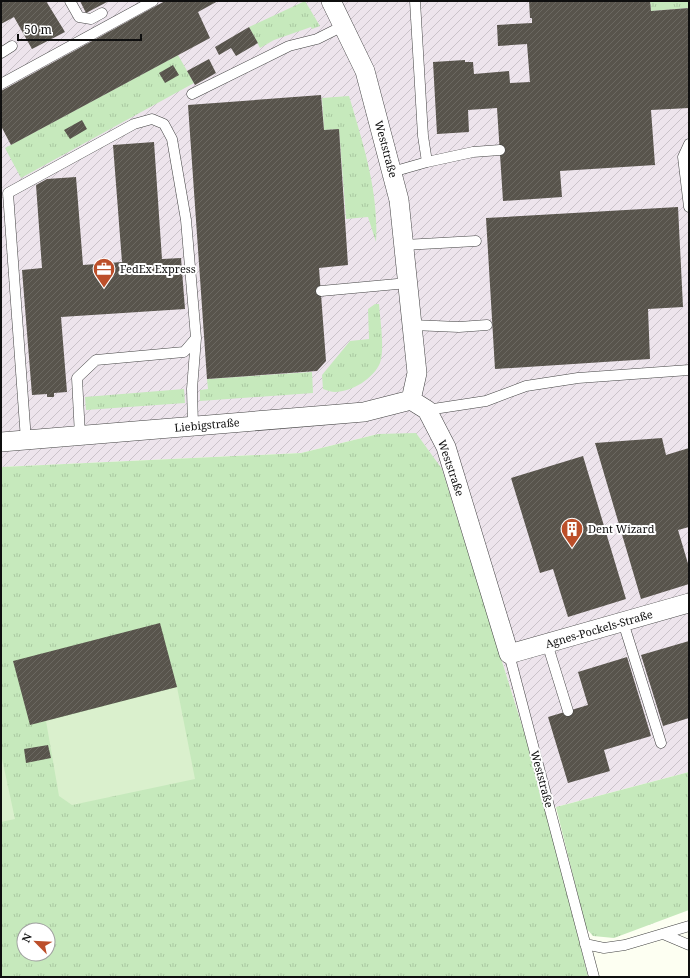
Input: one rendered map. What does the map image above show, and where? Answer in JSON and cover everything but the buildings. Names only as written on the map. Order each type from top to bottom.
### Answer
[{"type":"street","name":"Weststraße","points":[[331,1],[366,71],[399,200],[417,373],[411,400]]},
{"type":"street","points":[[411,400],[427,410]]},
{"type":"street","name":"Liebigstraße","points":[[1,442],[364,412],[411,400]]},
{"type":"street","name":"Weststraße","points":[[427,410],[446,447],[509,654]]},
{"type":"street","name":"Agnes-Pockels-Straße","points":[[509,654],[689,603]]},
{"type":"lane","points":[[70,1],[79,17],[91,19],[102,14]]},
{"type":"lane","points":[[1,84],[153,1]]},
{"type":"lane","points":[[415,1],[423,136],[427,162]]},
{"type":"lane","points":[[192,94],[289,46],[317,39],[343,26]]},
{"type":"lane","points":[[1,53],[12,46]]},
{"type":"lane","points":[[26,440],[8,193],[134,124],[152,119],[164,124],[172,139],[186,220],[196,338],[192,388],[193,426]]},
{"type":"lane","points":[[689,144],[683,157],[689,207]]},
{"type":"lane","points":[[392,172],[427,162],[473,152],[500,150]]},
{"type":"lane","points":[[404,245],[476,241]]},
{"type":"lane","points":[[321,291],[408,282]]},
{"type":"lane","points":[[412,325],[459,327],[487,325]]},
{"type":"lane","points":[[80,436],[77,378],[96,360],[184,352],[196,338]]},
{"type":"lane","points":[[427,410],[486,401],[526,386],[578,378],[689,370]]},
{"type":"lane","points":[[623,622],[661,743]]},
{"type":"lane","points":[[547,643],[568,711]]},
{"type":"lane","name":"Weststraße","points":[[509,654],[594,977]]},
{"type":"lane","points":[[585,944],[604,948],[625,945],[689,926]]},
{"type":"lane","points":[[664,934],[689,945]]},
{"type":"shaded area","points":[[1,1],[689,1],[689,772],[548,809],[442,469],[378,434],[301,453],[1,467]]},
{"type":"green space","points":[[305,1],[320,26],[312,29],[311,27],[274,40],[260,48],[249,27]]},
{"type":"green space","points":[[650,1],[689,1],[689,8],[651,11]]},
{"type":"green space","points":[[178,55],[194,83],[21,178],[5,148]]},
{"type":"green space","points":[[349,96],[369,168],[375,205],[376,242],[368,217],[346,219],[339,129],[324,130],[322,98]]},
{"type":"green space","points":[[375,304],[379,304],[382,342],[380,363],[377,369],[368,379],[348,390],[335,392],[323,389],[322,375],[350,341],[369,339],[368,309]]},
{"type":"green space","points":[[312,372],[313,393],[200,401],[200,390],[208,389],[207,379]]},
{"type":"green space","points":[[184,389],[185,403],[86,410],[85,397]]},
{"type":"green space","points":[[416,433],[442,469],[548,809],[588,977],[1,977],[1,467],[301,453],[378,434]]},
{"type":"green space","points":[[177,687],[195,779],[72,805],[59,796],[46,721]]},
{"type":"green space","points":[[1,754],[15,819],[1,822]]},
{"type":"green space","points":[[689,772],[689,910],[614,938],[593,936],[586,928],[556,807]]},
{"type":"place","name":"FedEx Express","points":[[104,288]]},
{"type":"place","name":"Dent Wizard","points":[[572,548]]}]
